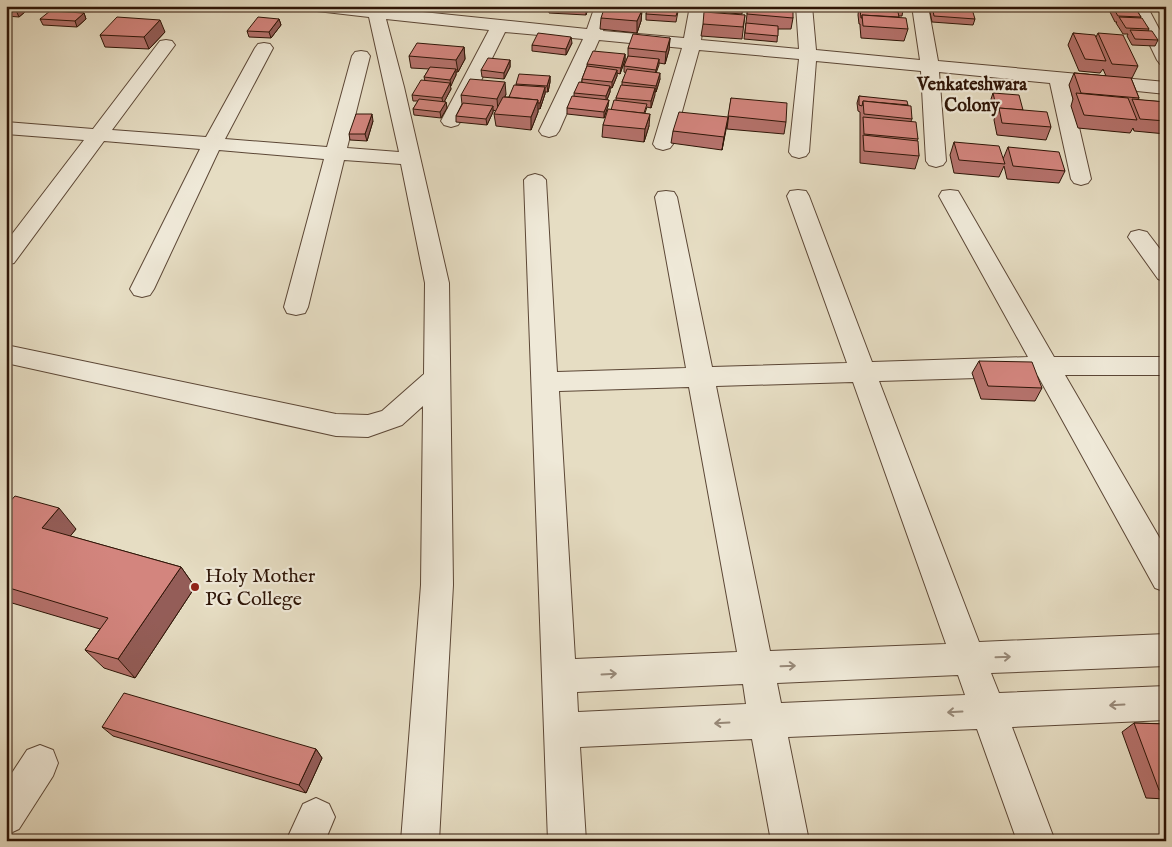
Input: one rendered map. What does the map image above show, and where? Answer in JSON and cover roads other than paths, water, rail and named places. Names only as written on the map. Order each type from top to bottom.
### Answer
[{"type":"street","points":[[317,6],[375,9],[498,26],[1166,88]]},
{"type":"street","points":[[549,131],[593,35],[603,6]]},
{"type":"street","points":[[663,144],[692,44],[698,6]]},
{"type":"street","points":[[799,152],[808,55],[804,6]]},
{"type":"street","points":[[920,6],[930,66],[936,161]]},
{"type":"street","points":[[1139,6],[1166,60]]},
{"type":"street","points":[[375,9],[395,87],[437,283],[437,585],[420,841]]},
{"type":"street","points":[[451,121],[498,26]]},
{"type":"street","points":[[6,258],[166,44]]},
{"type":"street","points":[[142,289],[212,144],[264,48]]},
{"type":"street","points":[[296,308],[361,56]]},
{"type":"street","points":[[1058,78],[1081,180]]},
{"type":"street","points":[[6,128],[410,159]]},
{"type":"street","points":[[535,180],[567,841]]},
{"type":"street","points":[[798,196],[1036,841]]},
{"type":"street","points":[[950,196],[1166,578]]},
{"type":"street","points":[[666,197],[790,841]]},
{"type":"street","points":[[1139,238],[1166,274]]},
{"type":"street","points":[[6,354],[344,425],[368,426],[392,418],[437,378]]},
{"type":"street","points":[[545,382],[1046,366],[1166,366]]},
{"type":"street","points":[[560,676],[1166,650]]},
{"type":"street","points":[[562,730],[1166,703]]},
{"type":"street","points":[[6,816],[40,762]]},
{"type":"place","name":"Holy Mother PG College","points":[[195,587]]},
{"type":"district","name":"Venkateshwara Colony","points":[[972,95]]}]
